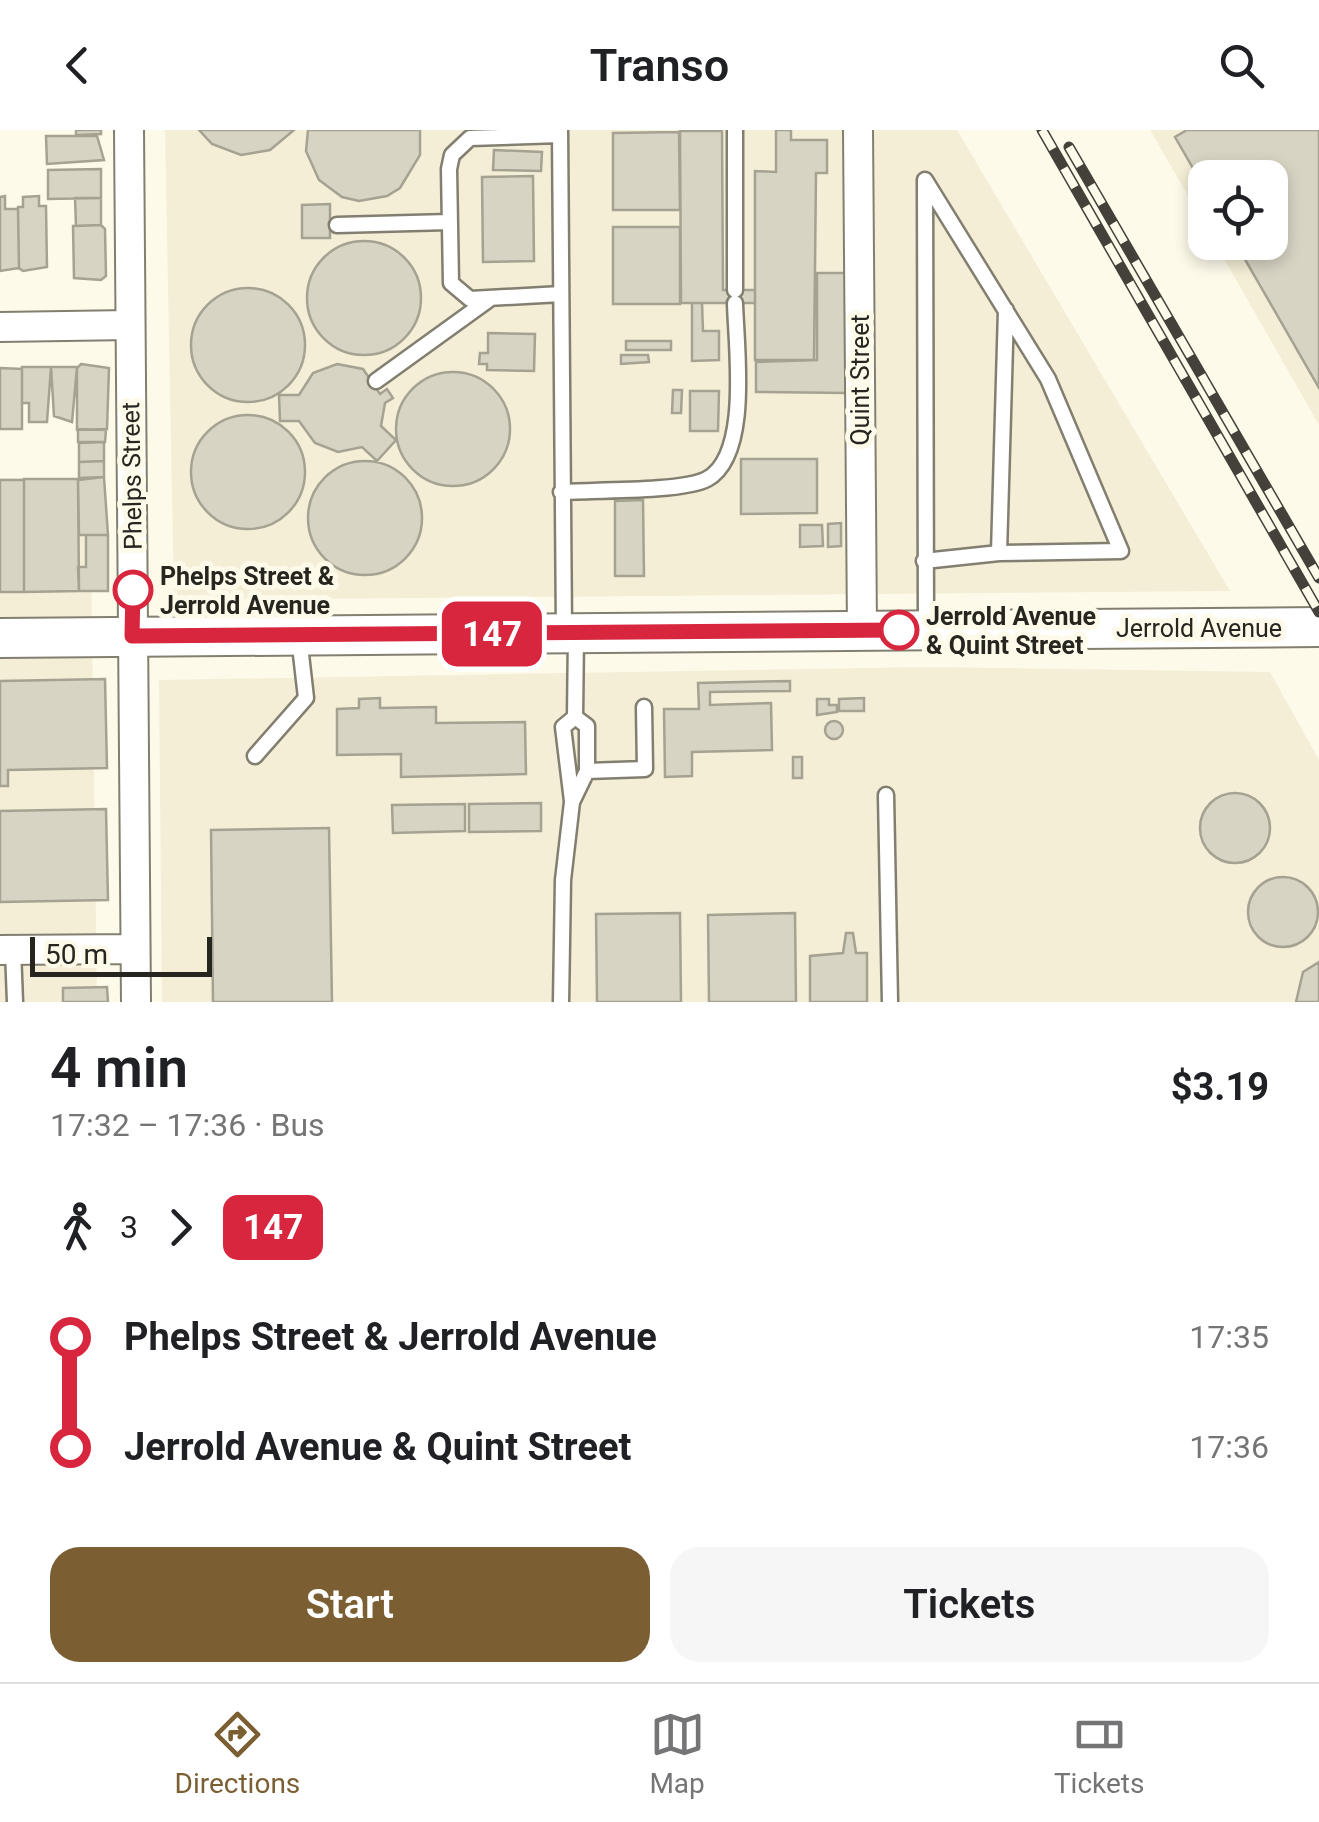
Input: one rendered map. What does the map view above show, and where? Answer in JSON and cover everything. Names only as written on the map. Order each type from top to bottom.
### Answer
[{"type":"street","name":"Phelps Street","points":[[129,130],[136,1002]]},
{"type":"street","name":"Quint Street","points":[[858,130],[862,630]]},
{"type":"street","points":[[0,327],[130,325]]},
{"type":"street","name":"Jerrold Avenue","points":[[0,638],[1319,627]]},
{"type":"street","points":[[7,950],[135,949]]},
{"type":"lane","points":[[561,492],[680,484],[705,480],[722,468],[736,427],[735,130]]},
{"type":"lane","points":[[560,294],[470,298],[451,283],[452,155],[470,138],[479,134],[560,133],[561,492],[576,717],[587,726],[587,770],[572,802]]},
{"type":"lane","points":[[924,561],[999,554],[1121,551],[1048,380],[925,180],[924,561],[926,630]]},
{"type":"lane","points":[[337,225],[449,222]]},
{"type":"lane","points":[[376,381],[491,298]]},
{"type":"lane","points":[[999,554],[1006,310]]},
{"type":"lane","points":[[255,756],[306,698],[305,681],[300,676],[299,636]]},
{"type":"lane","points":[[587,770],[644,769],[644,707]]},
{"type":"lane","points":[[561,1002],[563,880],[572,802],[563,727],[576,717]]},
{"type":"lane","points":[[886,795],[890,1002]]},
{"type":"lane","points":[[7,950],[15,1002]]},
{"type":"shaded area","points":[[165,130],[957,130],[1230,591],[174,600]]},
{"type":"shaded area","points":[[1150,130],[1319,130],[1319,425],[1225,260],[1288,260],[1288,160],[1188,160],[1188,196]]},
{"type":"shaded area","points":[[0,478],[90,478],[97,1002],[0,1002]]},
{"type":"shaded area","points":[[926,667],[1270,672],[1319,760],[1319,1002],[162,1002],[159,680]]},
{"type":"building","points":[[76,130],[101,130],[101,134],[76,135]]},
{"type":"building","points":[[199,130],[294,130],[270,150],[241,155],[212,144]]},
{"type":"building","points":[[308,130],[420,130],[420,155],[400,188],[387,196],[359,201],[342,197],[319,180],[306,151]]},
{"type":"building","points":[[776,130],[791,130],[791,140],[827,140],[827,173],[816,173],[814,360],[755,360],[755,171],[776,172]]},
{"type":"building","points":[[1187,130],[1319,130],[1319,388],[1245,260],[1288,260],[1288,160],[1188,160],[1175,137]]},
{"type":"building","points":[[680,131],[722,131],[723,290],[755,290],[755,303],[681,303]]},
{"type":"building","points":[[679,132],[680,210],[613,210],[613,133]]},
{"type":"building","points":[[46,136],[97,136],[104,160],[47,164]]},
{"type":"building","points":[[494,150],[542,152],[541,171],[493,170]]},
{"type":"building","points":[[101,169],[101,198],[48,199],[48,170]]},
{"type":"building","points":[[533,176],[534,261],[483,262],[482,177]]},
{"type":"building","points":[[5,196],[5,209],[18,209],[19,268],[0,271],[0,197]]},
{"type":"building","points":[[39,196],[39,206],[46,206],[47,267],[23,271],[19,268],[18,207],[23,207],[23,197]]},
{"type":"building","points":[[75,198],[101,198],[101,225],[76,226]]},
{"type":"building","points":[[330,204],[330,238],[302,238],[302,205]]},
{"type":"building","points":[[101,225],[105,229],[106,276],[101,280],[74,278],[73,226]]},
{"type":"building","points":[[613,227],[680,227],[680,304],[613,304]]},
{"type":"building","points":[[364,241],[386,245],[405,257],[417,276],[421,298],[417,320],[405,339],[386,351],[364,355],[342,351],[323,339],[311,320],[307,298],[311,276],[323,257],[342,245]]},
{"type":"building","points":[[817,273],[846,273],[846,393],[756,392],[756,362],[817,360]]},
{"type":"building","points":[[248,288],[270,292],[289,304],[301,323],[305,345],[301,367],[289,386],[270,398],[248,402],[226,398],[207,386],[195,367],[191,345],[195,323],[207,304],[226,292]]},
{"type":"building","points":[[692,303],[702,303],[703,331],[719,331],[719,360],[692,361]]},
{"type":"building","points":[[488,333],[535,334],[534,371],[487,370],[487,364],[479,364],[480,353],[488,353]]},
{"type":"building","points":[[626,341],[671,341],[671,350],[626,350]]},
{"type":"building","points":[[621,355],[648,355],[649,362],[621,364]]},
{"type":"building","points":[[81,364],[109,368],[107,429],[77,430],[77,368]]},
{"type":"building","points":[[337,364],[363,369],[380,394],[387,389],[393,398],[385,403],[381,426],[396,440],[377,461],[362,447],[338,452],[315,443],[299,421],[280,421],[279,395],[299,395],[313,373]]},
{"type":"building","points":[[22,367],[51,367],[47,422],[29,422],[29,403],[22,403]]},
{"type":"building","points":[[51,367],[77,367],[72,422],[54,416]]},
{"type":"building","points":[[0,368],[22,369],[22,429],[0,429]]},
{"type":"building","points":[[453,372],[475,376],[494,388],[506,407],[510,429],[506,451],[494,470],[475,482],[453,486],[431,482],[412,470],[400,451],[396,429],[400,407],[412,388],[431,376]]},
{"type":"building","points":[[673,390],[682,390],[681,413],[672,413]]},
{"type":"building","points":[[690,391],[719,391],[718,431],[690,431]]},
{"type":"building","points":[[248,415],[270,419],[289,431],[301,450],[305,472],[301,494],[289,513],[270,525],[248,529],[226,525],[207,513],[195,494],[191,472],[195,450],[207,431],[226,419]]},
{"type":"building","points":[[78,429],[106,430],[105,442],[78,442]]},
{"type":"building","points":[[104,442],[104,461],[79,462],[79,443]]},
{"type":"building","points":[[741,459],[817,459],[817,513],[741,514]]},
{"type":"building","points":[[104,461],[104,477],[79,478],[79,462]]},
{"type":"building","points":[[365,461],[387,465],[406,477],[418,496],[422,518],[418,540],[406,559],[387,571],[365,575],[343,571],[324,559],[312,540],[308,518],[312,496],[324,477],[343,465]]},
{"type":"building","points":[[104,477],[108,535],[79,535],[78,480]]},
{"type":"building","points":[[24,479],[78,479],[79,591],[24,592]]},
{"type":"building","points":[[0,480],[24,480],[24,592],[0,592]]},
{"type":"building","points":[[643,500],[644,576],[615,576],[615,501]]},
{"type":"building","points":[[841,523],[841,546],[828,547],[828,524]]},
{"type":"building","points":[[800,525],[822,525],[823,546],[800,547]]},
{"type":"building","points":[[86,535],[108,535],[108,591],[79,591],[78,567],[86,567]]},
{"type":"building","points":[[105,679],[107,768],[8,770],[8,786],[0,786],[0,681]]},
{"type":"building","points":[[790,681],[790,691],[710,692],[710,705],[771,703],[772,750],[692,752],[692,776],[665,777],[664,709],[699,709],[698,683]]},
{"type":"building","points":[[380,698],[380,708],[436,707],[436,723],[525,722],[526,774],[401,777],[401,754],[337,755],[337,709],[359,708],[359,699]]},
{"type":"building","points":[[864,698],[864,711],[839,711],[839,699]]},
{"type":"building","points":[[817,699],[829,699],[829,705],[837,705],[837,712],[817,715]]},
{"type":"building","points":[[834,721],[843,730],[834,739],[825,730]]},
{"type":"building","points":[[793,757],[802,757],[802,778],[793,778]]},
{"type":"building","points":[[1235,793],[1249,795],[1260,803],[1268,814],[1268,842],[1260,853],[1249,861],[1235,863],[1221,861],[1210,853],[1202,842],[1200,828],[1202,814],[1210,803],[1221,795]]},
{"type":"building","points":[[541,803],[541,831],[469,832],[469,804]]},
{"type":"building","points":[[465,804],[465,831],[393,833],[392,805]]},
{"type":"building","points":[[106,809],[108,900],[0,902],[0,811]]},
{"type":"building","points":[[329,828],[332,1002],[213,1002],[211,830]]},
{"type":"building","points":[[1283,877],[1297,879],[1308,887],[1316,898],[1316,926],[1308,937],[1297,945],[1283,947],[1269,945],[1258,937],[1250,926],[1248,912],[1250,898],[1258,887],[1269,879]]},
{"type":"building","points":[[680,913],[681,1002],[597,1002],[596,914]]},
{"type":"building","points":[[795,913],[796,1002],[709,1002],[708,915]]},
{"type":"building","points":[[846,933],[853,933],[856,953],[867,953],[867,1002],[810,1002],[810,956],[843,953]]},
{"type":"building","points":[[1319,962],[1319,1002],[1296,1002],[1303,972]]},
{"type":"building","points":[[107,987],[108,1002],[63,1002],[63,988]]},
{"type":"railway","points":[[1042,130],[1319,612]]},
{"type":"railway","points":[[1069,147],[1319,578]]},
{"type":"bus line","name":"147","points":[[133,590],[132,636],[899,630]]},
{"type":"place","name":"Phelps Street & Jerrold Avenue","points":[[133,590]]},
{"type":"place","name":"Jerrold Avenue & Quint Street","points":[[899,630]]}]
